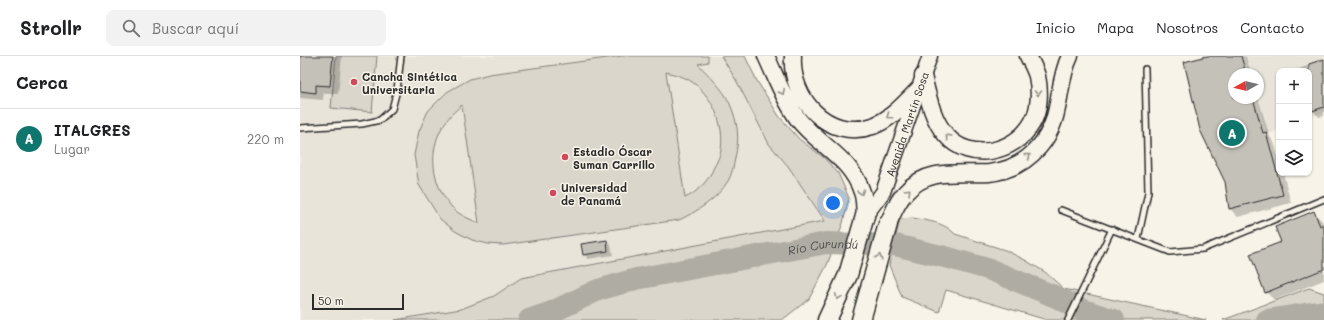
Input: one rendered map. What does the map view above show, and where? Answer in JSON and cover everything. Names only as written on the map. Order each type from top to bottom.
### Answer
[{"type":"highway","points":[[828,320],[848,275],[864,218]]},
{"type":"highway","points":[[861,320],[888,226]]},
{"type":"main road","points":[[766,56],[784,94],[798,118],[812,134],[852,171],[862,192],[864,218]]},
{"type":"main road","points":[[793,56],[794,79],[801,95],[818,116],[834,125],[852,129],[880,123],[897,111],[920,83],[937,122],[946,136],[962,147],[988,152],[1004,148],[1012,143],[1021,137],[1032,123],[1038,105],[1038,84],[1036,74],[1028,56]]},
{"type":"main road","name":"Avenida Martín Sosa","points":[[864,218],[883,192],[930,56]]},
{"type":"main road","points":[[888,226],[897,204],[904,194],[912,186],[923,179],[942,174],[989,173],[1000,171],[1016,165],[1034,152],[1053,126],[1066,65],[1070,56]]},
{"type":"main road","name":"Avenida Martín Sosa","points":[[883,192],[888,226]]},
{"type":"lane","points":[[300,128],[362,124],[380,120],[392,109],[397,90],[401,56]]},
{"type":"lane","points":[[1138,239],[1148,192],[1145,69]]},
{"type":"lane","points":[[1061,210],[1170,252],[1203,249],[1324,199]]},
{"type":"lane","points":[[1068,320],[1112,229]]},
{"type":"shaded area","name":"Universidad de Panamá","points":[[300,56],[721,56],[736,80],[769,144],[788,166],[826,221],[521,278],[494,296],[461,309],[395,320],[300,320]]},
{"type":"shaded area","name":"Cancha Sintética Universitaria","points":[[336,56],[377,56],[372,112],[331,108]]},
{"type":"shaded area","points":[[622,56],[708,56],[708,62],[698,64],[716,82],[724,93],[735,118],[738,137],[731,175],[724,187],[713,199],[693,213],[679,220],[503,245],[488,244],[472,240],[455,231],[440,219],[419,185],[414,155],[419,131],[428,111],[447,92],[470,79],[489,74]],"holes":[[[666,72],[689,80],[704,93],[715,110],[721,130],[721,152],[712,172],[699,189],[685,198]],[[462,105],[479,223],[460,214],[450,205],[439,187],[434,167],[435,146],[440,131],[448,119]]]},
{"type":"shaded area","points":[[721,56],[745,56],[757,81],[779,116],[799,139],[823,157],[838,173],[849,198],[843,223],[827,265],[809,299],[782,320],[395,320],[461,309],[494,296],[521,278],[825,221],[788,166],[769,144],[736,80]]},
{"type":"shaded area","points":[[1245,56],[1324,56],[1324,112],[1312,117],[1312,68],[1276,68],[1276,131],[1267,135],[1259,104],[1264,104],[1264,68],[1248,68]]},
{"type":"shaded area","points":[[913,218],[941,224],[955,234],[1005,250],[1045,272],[1064,289],[1206,320],[1047,320],[946,290],[939,312],[902,297],[889,265],[900,219]]},
{"type":"shaded area","points":[[1309,288],[1324,293],[1324,320],[1223,320]]},
{"type":"building","points":[[300,56],[333,56],[330,86],[316,85],[316,93],[300,91]]},
{"type":"building","points":[[1207,56],[1241,56],[1244,68],[1228,68],[1228,104],[1255,104],[1263,133],[1266,132],[1276,169],[1276,176],[1278,176],[1283,195],[1229,209],[1225,182],[1200,130],[1184,62]]},
{"type":"building","points":[[1324,59],[1324,107],[1312,111],[1312,68],[1309,68],[1309,64]]},
{"type":"building","points":[[1314,211],[1320,226],[1324,224],[1324,269],[1265,293],[1250,254],[1281,242],[1275,227]]},
{"type":"building","points":[[607,240],[608,251],[583,255],[581,244]]},
{"type":"waterway","name":"Río Curundú","points":[[529,320],[552,312],[598,290],[636,279],[826,243],[895,245],[949,258],[991,270],[1083,310],[1114,320]]},
{"type":"waterway","name":"Río Curundú","points":[[1267,320],[1324,311]]},
{"type":"place","name":"Cancha Sintética Universitaria","points":[[354,82]]},
{"type":"place","name":"ITALGRES","points":[[1232,133]]},
{"type":"place","name":"Estadio Óscar Suman Carrillo","points":[[565,157]]},
{"type":"place","name":"Universidad de Panamá","points":[[553,193]]}]
